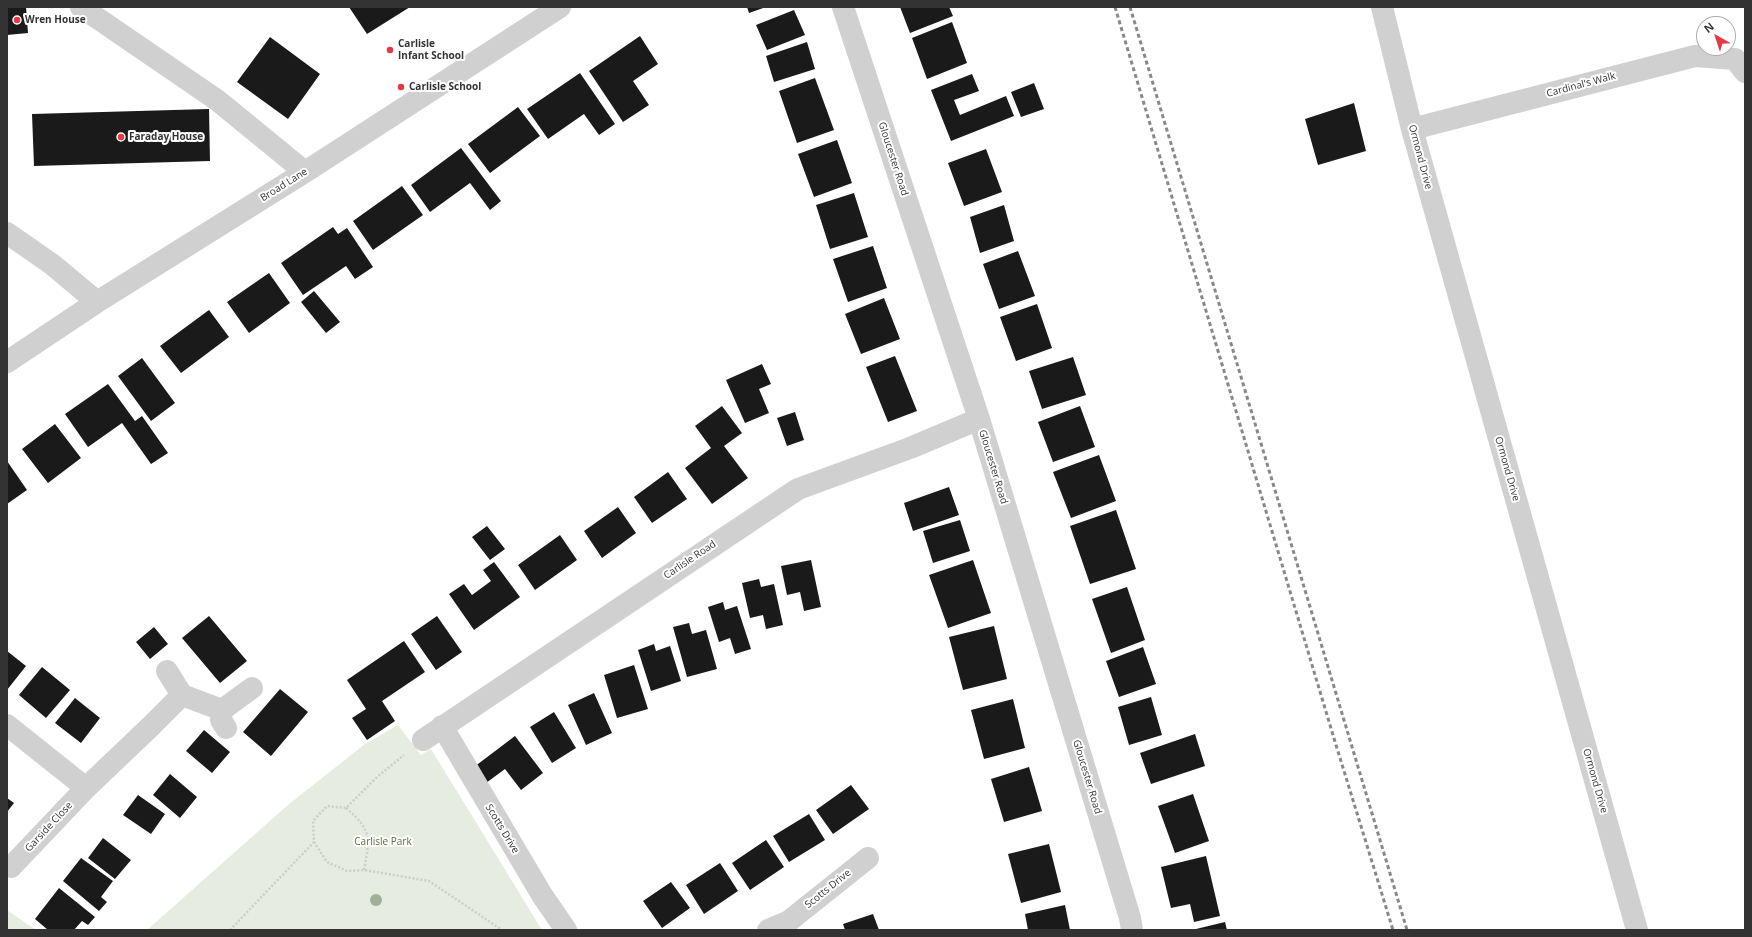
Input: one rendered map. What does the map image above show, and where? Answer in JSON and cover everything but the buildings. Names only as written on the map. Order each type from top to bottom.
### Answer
[{"type":"street","points":[[81,7],[217,100],[305,172]]},
{"type":"street","name":"Broad Lane","points":[[7,362],[97,302],[305,172],[560,7]]},
{"type":"street","name":"Gloucester Road","points":[[843,7],[979,419],[1126,903],[1132,930]]},
{"type":"street","name":"Ormond Drive","points":[[1382,7],[1412,130],[1637,930]]},
{"type":"street","name":"Cardinal's Walk","points":[[1412,130],[1695,56],[1735,59],[1745,72]]},
{"type":"street","points":[[7,233],[53,265],[97,302]]},
{"type":"street","name":"Carlisle Road","points":[[423,740],[798,489],[910,448],[979,419]]},
{"type":"street","points":[[168,671],[182,694],[224,719],[252,688]]},
{"type":"street","name":"Garside Close","points":[[11,867],[86,788],[182,694]]},
{"type":"street","points":[[7,725],[86,788]]},
{"type":"street","name":"Scotts Drive","points":[[442,726],[542,895],[566,930]]},
{"type":"street","name":"Scotts Drive","points":[[768,930],[792,925],[868,858]]},
{"type":"path","points":[[346,808],[377,776],[423,740]]},
{"type":"path","points":[[364,870],[368,853],[368,834],[360,820],[346,808],[327,806],[313,821],[314,842],[327,862],[347,871],[364,870],[429,881],[502,930]]},
{"type":"path","points":[[230,930],[314,842]]},
{"type":"green space","name":"Carlisle Park","points":[[398,725],[421,755],[431,749],[542,930],[147,930],[289,804],[365,744]]},
{"type":"green space","points":[[7,910],[36,930],[7,930]]},
{"type":"railway","points":[[1115,7],[1336,745],[1393,930]]},
{"type":"railway","points":[[1130,7],[1407,930]]},
{"type":"place","name":"Wren House","points":[[17,20]]},
{"type":"place","name":"Carlisle Infant School","points":[[390,50]]},
{"type":"place","name":"Carlisle School","points":[[401,87]]},
{"type":"place","name":"Faraday House","points":[[121,137]]}]
